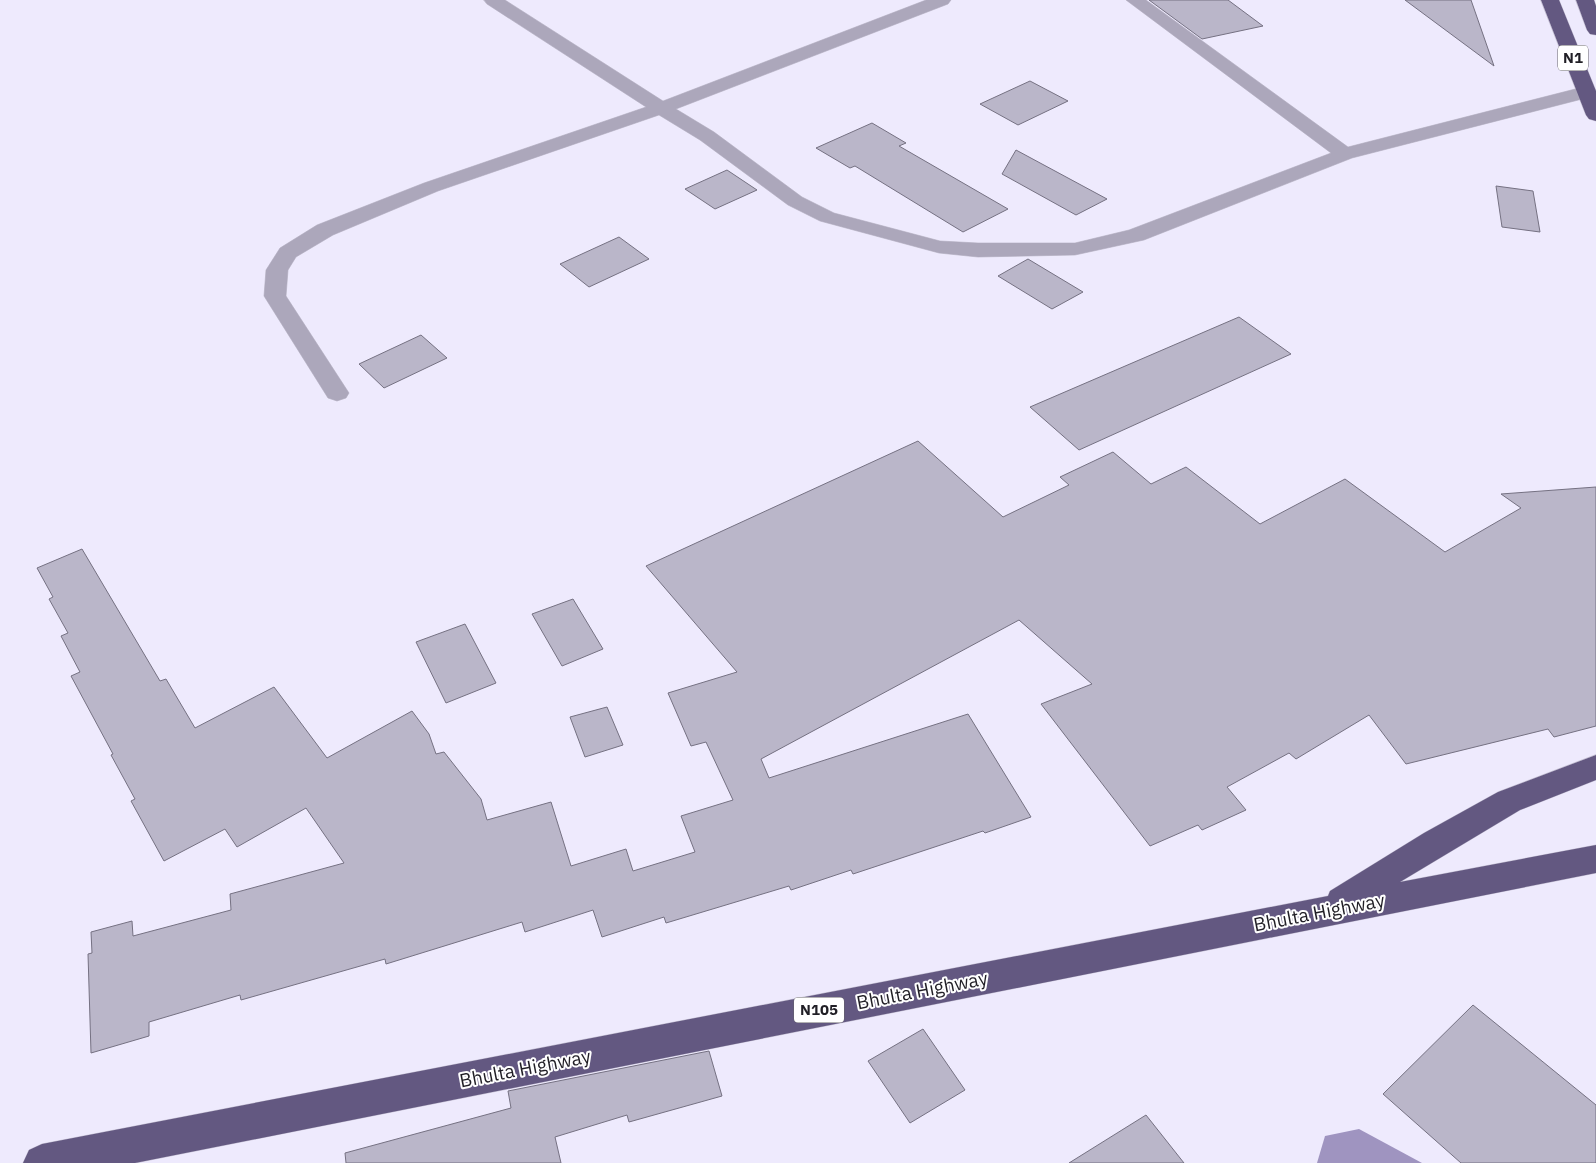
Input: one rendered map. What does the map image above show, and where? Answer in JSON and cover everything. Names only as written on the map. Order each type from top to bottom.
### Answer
[{"type":"highway","name":"N1","points":[[1550,0],[1596,116]]},
{"type":"highway","name":"N1","points":[[1585,0],[1596,30]]},
{"type":"highway","points":[[1328,910],[1435,843],[1509,801],[1596,767]]},
{"type":"highway","name":"Bhulta Highway","points":[[42,1163],[1596,859]]},
{"type":"street","points":[[493,0],[707,136],[795,201],[827,217],[939,247],[978,250],[1075,248],[1136,235],[1344,154],[1587,92]]},
{"type":"street","points":[[337,393],[275,296],[277,270],[288,253],[325,230],[431,187],[661,108],[942,0]]},
{"type":"street","points":[[1135,0],[1257,88],[1344,154]]},
{"type":"shaded area","points":[[1359,1129],[1422,1163],[1317,1163],[1325,1136]]},
{"type":"building","points":[[1149,0],[1228,0],[1263,26],[1202,39]]},
{"type":"building","points":[[1405,0],[1471,0],[1494,66]]},
{"type":"building","points":[[1030,81],[1068,101],[1018,125],[980,104]]},
{"type":"building","points":[[872,123],[906,143],[899,146],[1008,209],[963,232],[855,166],[850,168],[816,148]]},
{"type":"building","points":[[1016,150],[1107,199],[1076,215],[1002,174]]},
{"type":"building","points":[[727,170],[757,190],[715,209],[685,189]]},
{"type":"building","points":[[1496,186],[1533,191],[1540,232],[1502,227]]},
{"type":"building","points":[[619,237],[649,259],[589,287],[560,264]]},
{"type":"building","points":[[1028,259],[1083,292],[1052,309],[998,276]]},
{"type":"building","points":[[1239,317],[1291,354],[1079,450],[1030,407]]},
{"type":"building","points":[[421,335],[447,358],[384,388],[359,364]]},
{"type":"building","points":[[918,441],[1003,517],[1069,485],[1060,477],[1113,452],[1151,484],[1186,467],[1260,524],[1345,479],[1445,552],[1521,508],[1501,494],[1596,487],[1596,726],[1554,737],[1548,729],[1406,764],[1369,715],[1296,759],[1289,753],[1227,787],[1246,810],[1202,830],[1198,825],[1150,846],[1041,704],[1092,684],[1019,620],[761,759],[769,778],[968,714],[1031,817],[853,874],[851,870],[791,890],[789,886],[666,923],[664,917],[602,937],[593,910],[525,932],[522,922],[386,964],[385,959],[241,1000],[240,995],[149,1022],[149,1036],[91,1053],[88,954],[92,953],[91,932],[132,921],[133,936],[231,910],[230,894],[344,863],[306,808],[237,847],[225,829],[164,861],[131,801],[135,799],[71,676],[80,672],[61,636],[68,633],[49,599],[53,597],[37,568],[82,549],[160,681],[166,679],[195,728],[274,687],[327,758],[412,711],[429,734],[436,754],[444,752],[481,799],[487,820],[551,802],[571,866],[626,849],[633,871],[695,852],[681,816],[733,800],[706,742],[691,746],[668,693],[737,672],[646,566]]},
{"type":"building","points":[[573,599],[603,649],[562,666],[532,614]]},
{"type":"building","points":[[465,624],[496,683],[446,703],[416,642]]},
{"type":"building","points":[[607,707],[623,745],[585,757],[570,717]]},
{"type":"building","points":[[1473,1005],[1596,1105],[1596,1163],[1461,1163],[1383,1094]]},
{"type":"building","points":[[923,1029],[965,1090],[910,1123],[868,1061]]},
{"type":"building","points":[[709,1051],[722,1096],[629,1122],[627,1115],[555,1137],[561,1163],[346,1163],[345,1153],[511,1108],[508,1091]]},
{"type":"building","points":[[1146,1115],[1184,1163],[1069,1163]]}]
